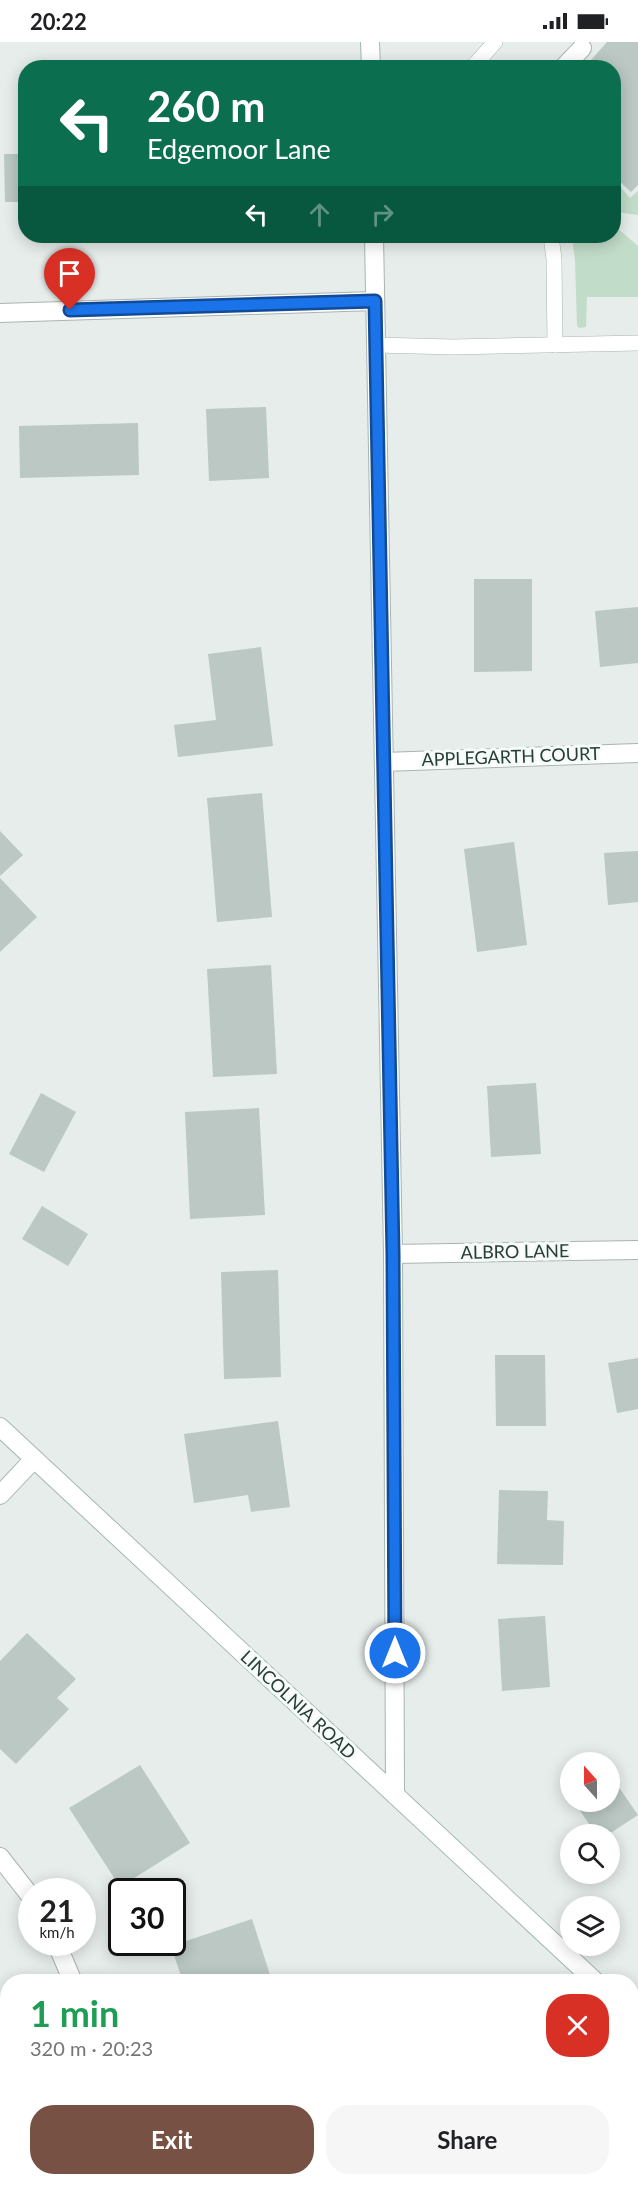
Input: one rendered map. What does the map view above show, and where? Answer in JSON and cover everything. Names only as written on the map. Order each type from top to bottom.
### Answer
[{"type":"street","points":[[370,42],[371,60]]},
{"type":"street","points":[[571,60],[582,48]]},
{"type":"street","points":[[374,243],[393,1254],[395,1795]]},
{"type":"street","points":[[0,313],[375,301]]},
{"type":"street","name":"APPLEGARTH COURT","points":[[384,762],[638,753]]},
{"type":"street","name":"ALBRO LANE","points":[[393,1254],[638,1250]]},
{"type":"street","name":"LINCOLNIA ROAD","points":[[0,1427],[587,1974]]},
{"type":"street","points":[[0,1495],[34,1460]]},
{"type":"street","points":[[0,1857],[18,1880]]},
{"type":"street","points":[[62,1956],[70,1974]]},
{"type":"lane","points":[[479,60],[495,42]]},
{"type":"lane","points":[[552,243],[555,345]]},
{"type":"lane","points":[[376,345],[453,347],[638,343]]},
{"type":"green space","points":[[621,188],[630,198],[638,191],[638,215],[621,213]]},
{"type":"green space","points":[[621,231],[638,246],[638,297],[587,297],[586,327],[579,328],[577,326],[573,243],[621,243]]},
{"type":"building","points":[[607,42],[638,42],[638,185],[631,192],[621,183],[621,60],[591,60]]},
{"type":"building","points":[[4,154],[18,154],[18,202],[5,202]]},
{"type":"building","points":[[266,407],[269,478],[209,481],[206,409]]},
{"type":"building","points":[[138,423],[139,475],[20,478],[19,426]]},
{"type":"building","points":[[474,579],[532,579],[532,671],[474,672]]},
{"type":"building","points":[[638,607],[638,663],[600,667],[595,611]]},
{"type":"building","points":[[261,647],[273,746],[178,757],[174,725],[216,720],[208,654]]},
{"type":"building","points":[[262,793],[272,917],[217,922],[207,798]]},
{"type":"building","points":[[0,831],[23,855],[0,876]]},
{"type":"building","points":[[514,842],[527,945],[477,952],[464,849]]},
{"type":"building","points":[[638,851],[638,902],[608,905],[604,853]]},
{"type":"building","points":[[0,878],[37,917],[0,952]]},
{"type":"building","points":[[271,965],[277,1074],[213,1077],[207,969]]},
{"type":"building","points":[[536,1083],[541,1154],[491,1157],[487,1086]]},
{"type":"building","points":[[41,1093],[76,1112],[44,1172],[9,1154]]},
{"type":"building","points":[[259,1108],[265,1215],[190,1219],[185,1112]]},
{"type":"building","points":[[42,1206],[88,1234],[68,1266],[22,1239]]},
{"type":"building","points":[[278,1270],[281,1377],[224,1379],[221,1272]]},
{"type":"building","points":[[495,1355],[545,1355],[546,1426],[496,1426]]},
{"type":"building","points":[[638,1358],[638,1409],[617,1413],[608,1363]]},
{"type":"building","points":[[278,1421],[290,1507],[251,1512],[248,1495],[194,1503],[184,1434]]},
{"type":"building","points":[[499,1490],[548,1491],[547,1520],[564,1521],[563,1565],[497,1564]]},
{"type":"building","points":[[545,1616],[550,1687],[502,1691],[498,1619]]},
{"type":"building","points":[[27,1633],[76,1679],[57,1698],[69,1709],[16,1764],[0,1749],[0,1661]]},
{"type":"building","points":[[140,1765],[190,1843],[134,1878],[114,1878],[69,1808]]},
{"type":"building","points":[[620,1789],[638,1815],[620,1827],[620,1824],[589,1824],[581,1812],[620,1812]]},
{"type":"building","points":[[252,1919],[270,1974],[180,1974],[174,1956],[186,1956],[186,1941]]},
{"type":"route","points":[[70,310],[375,301],[393,1254],[395,1653]]}]
